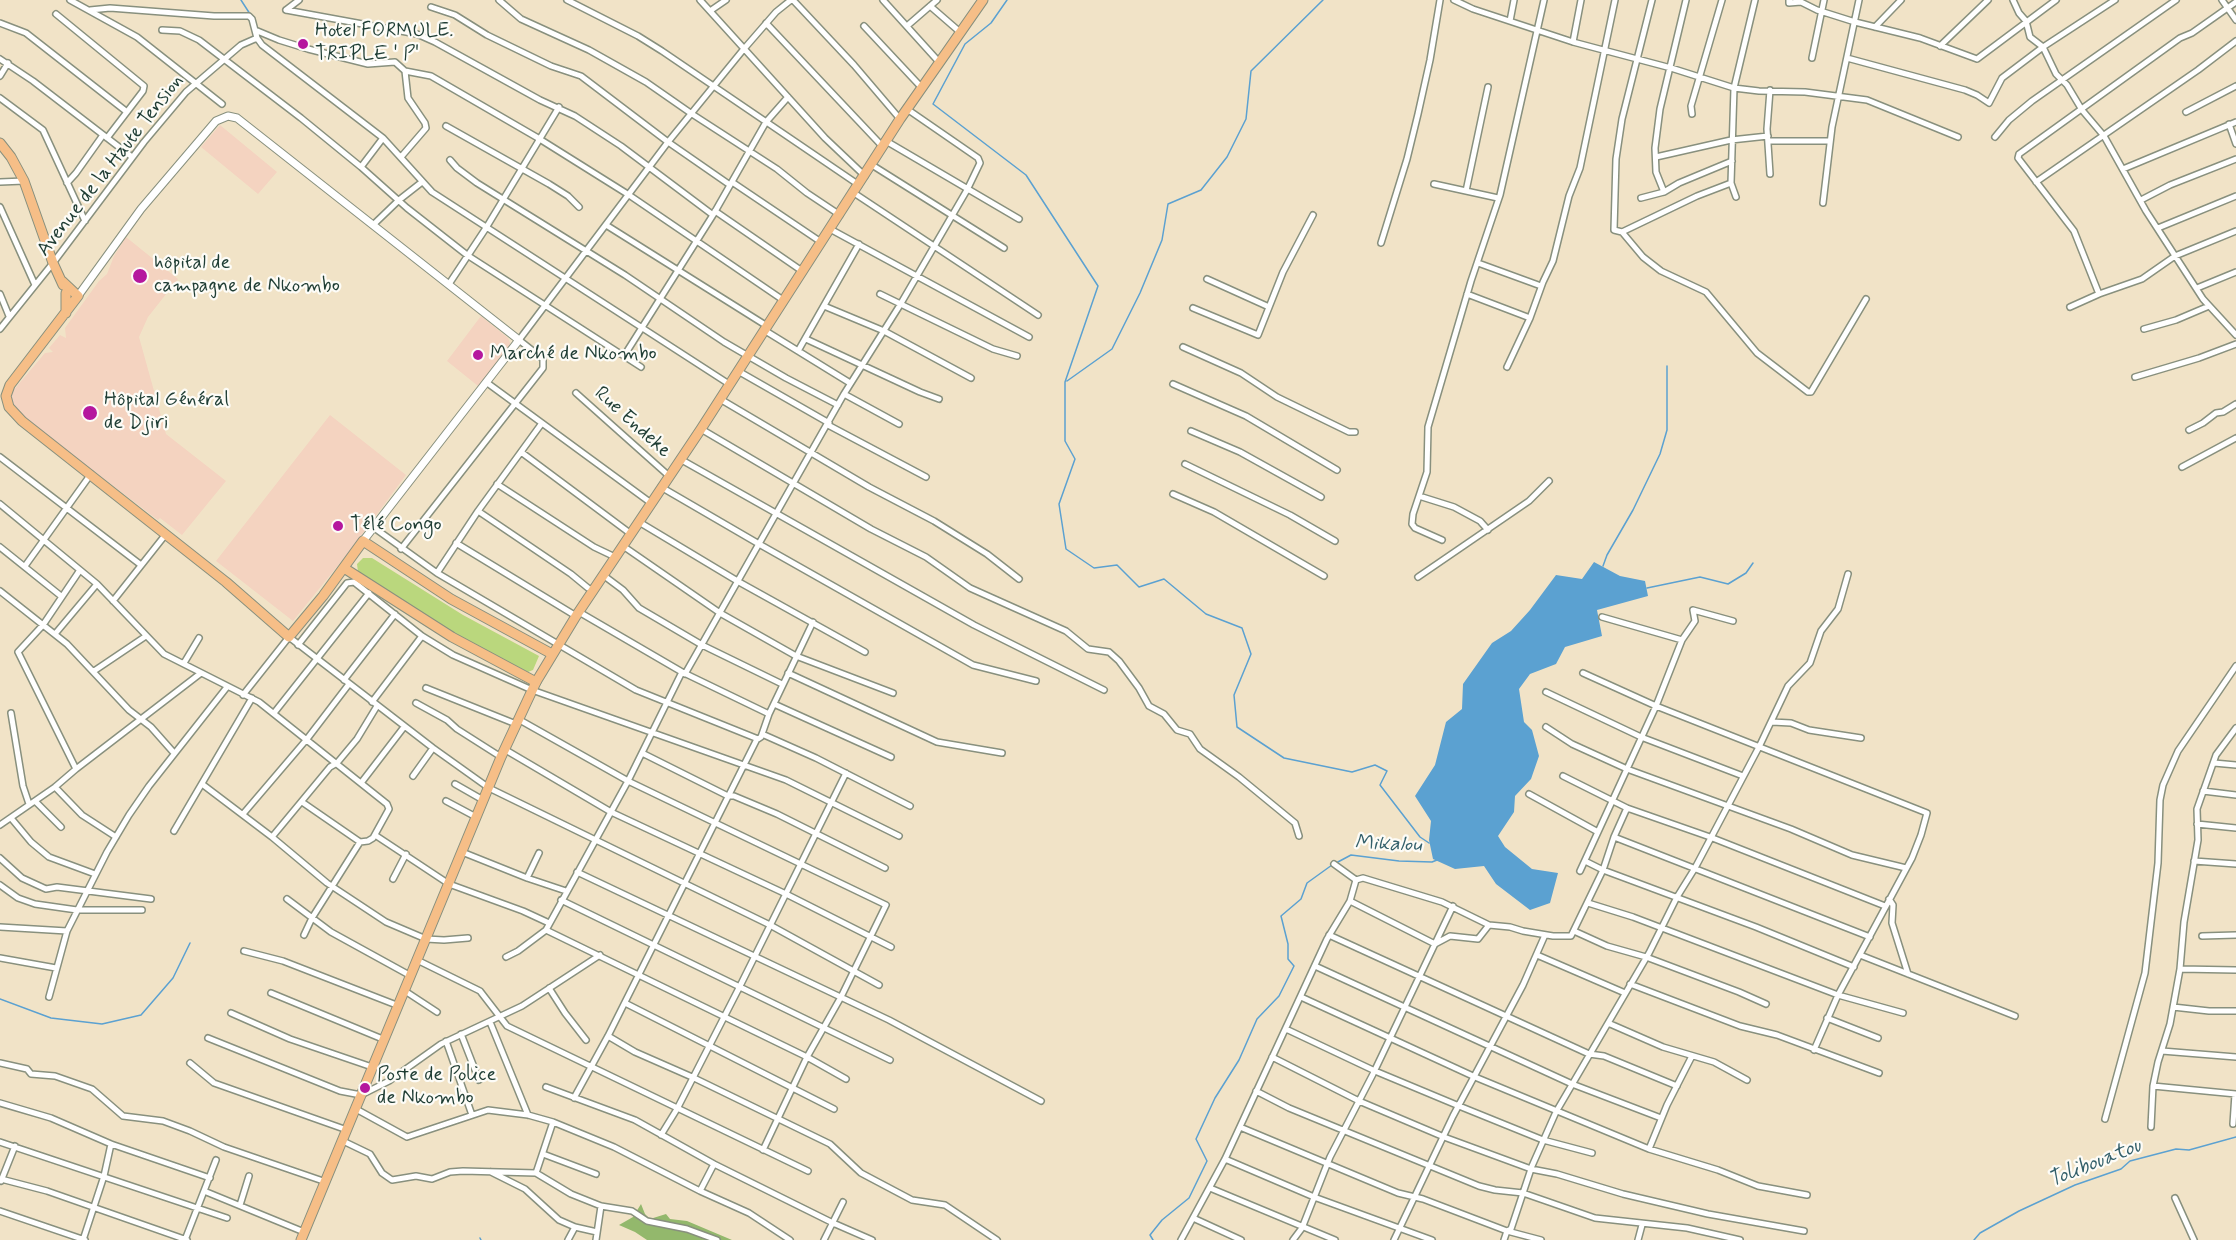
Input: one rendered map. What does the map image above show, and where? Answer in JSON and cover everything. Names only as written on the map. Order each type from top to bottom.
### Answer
[{"type":"main road","points":[[302,1236],[483,800],[534,686],[603,574],[701,429],[900,119],[983,0]]},
{"type":"main road","points":[[0,143],[11,157],[24,181],[53,263],[62,281],[74,294],[66,313],[13,380],[3,402],[22,422],[226,582],[289,637],[363,542],[451,599],[552,654]]},
{"type":"main road","points":[[344,568],[534,686]]},
{"type":"street","points":[[69,0],[137,37],[222,104]]},
{"type":"street","points":[[299,0],[286,9],[421,36],[540,100],[559,107],[802,271]]},
{"type":"street","points":[[499,0],[521,19],[589,50],[646,82],[749,150],[840,215]]},
{"type":"street","points":[[567,0],[638,36],[766,122],[933,246],[1038,315]]},
{"type":"street","points":[[700,0],[825,138],[865,176]]},
{"type":"street","points":[[710,11],[726,0]]},
{"type":"street","points":[[363,542],[546,307],[668,142],[766,23],[792,0],[854,65],[900,119]]},
{"type":"street","points":[[883,0],[939,62]]},
{"type":"street","points":[[907,26],[937,0]]},
{"type":"street","points":[[1382,243],[1410,148],[1430,60],[1440,0]]},
{"type":"street","points":[[1454,0],[1473,9],[1572,42],[1638,58],[1734,88],[1838,95],[1877,103],[1891,111],[1913,117],[1958,137]]},
{"type":"street","points":[[1473,9],[1475,0]]},
{"type":"street","points":[[1510,21],[1514,0]]},
{"type":"street","points":[[1442,540],[1415,528],[1412,524],[1427,472],[1428,427],[1498,198],[1544,0]]},
{"type":"street","points":[[1572,42],[1581,0]]},
{"type":"street","points":[[1507,367],[1553,261],[1569,196],[1580,168],[1615,0]]},
{"type":"street","points":[[1652,0],[1622,119],[1616,159],[1614,230],[1622,232],[1643,257],[1661,271],[1706,292],[1757,353],[1808,392],[1811,392],[1866,299]]},
{"type":"street","points":[[1664,192],[1656,172],[1660,109],[1686,0]]},
{"type":"street","points":[[1692,114],[1692,106],[1722,0]]},
{"type":"street","points":[[1736,197],[1731,183],[1734,88],[1755,0]]},
{"type":"street","points":[[1790,0],[1789,3],[1801,2],[1821,12],[1920,38],[1980,58],[2056,0]]},
{"type":"street","points":[[1812,58],[1824,0]]},
{"type":"street","points":[[1823,203],[1838,95],[1859,0]]},
{"type":"street","points":[[1875,27],[1901,0]]},
{"type":"street","points":[[1940,46],[1988,0]]},
{"type":"street","points":[[2013,0],[2026,21],[2030,37],[2043,47],[2056,74],[2104,136],[2175,256],[2209,306],[2236,335]]},
{"type":"street","points":[[1847,58],[1965,90],[1977,94],[1989,103],[2002,78],[2043,47],[2115,0]]},
{"type":"street","points":[[1995,137],[2016,113],[2176,0]]},
{"type":"street","points":[[2222,0],[2236,20]]},
{"type":"street","points":[[2099,294],[2074,231],[2018,158],[2019,154],[2180,38],[2192,33],[2236,2]]},
{"type":"street","points":[[930,6],[960,32]]},
{"type":"street","points":[[431,7],[455,15],[487,35],[551,66],[581,76],[668,142],[821,242]]},
{"type":"street","points":[[90,10],[110,8],[213,16],[247,15],[252,19],[258,38],[268,50],[383,138],[432,192],[729,384]]},
{"type":"street","points":[[56,14],[142,84],[144,90],[76,174],[66,183]]},
{"type":"street","points":[[0,23],[26,33],[127,112]]},
{"type":"street","points":[[766,23],[885,144],[1019,219]]},
{"type":"street","points":[[864,26],[922,88]]},
{"type":"street","points":[[162,30],[190,35],[361,167],[467,255],[640,367]]},
{"type":"street","points":[[255,30],[293,46],[368,64],[395,62],[405,71],[431,76],[538,138],[629,195],[783,300]]},
{"type":"street","name":"Avenue de la Haute Tension","points":[[0,328],[53,263],[132,157],[195,83],[249,40],[258,38]]},
{"type":"street","points":[[2037,182],[2236,41]]},
{"type":"street","points":[[0,59],[33,81],[132,157]]},
{"type":"street","points":[[0,76],[8,63]]},
{"type":"street","points":[[401,157],[426,128],[408,98],[405,71]]},
{"type":"street","points":[[2186,112],[2236,86]]},
{"type":"street","points":[[1466,191],[1488,87]]},
{"type":"street","points":[[1770,90],[1768,139],[1770,174]]},
{"type":"street","points":[[624,356],[714,213],[766,122],[788,97]]},
{"type":"street","points":[[0,98],[43,130],[85,221]]},
{"type":"street","points":[[449,284],[486,228],[538,138],[559,107]]},
{"type":"street","points":[[506,957],[546,930],[628,781],[667,703],[739,582],[850,383],[884,331],[952,216],[980,163],[978,158],[907,109]]},
{"type":"street","points":[[74,294],[141,209],[216,121],[225,116],[237,118],[543,358],[545,365],[401,549]]},
{"type":"street","points":[[2122,169],[2236,122]]},
{"type":"street","points":[[2229,124],[2236,144]]},
{"type":"street","points":[[446,126],[568,196],[579,207]]},
{"type":"street","points":[[361,167],[383,138]]},
{"type":"street","points":[[1656,157],[1731,140],[1830,141]]},
{"type":"street","points":[[2141,201],[2170,185],[2236,159]]},
{"type":"street","points":[[450,160],[457,168],[748,356],[838,405]]},
{"type":"street","points":[[1641,198],[1664,192],[1679,183],[1732,161]]},
{"type":"street","points":[[872,165],[1004,248]]},
{"type":"street","points":[[0,182],[24,181]]},
{"type":"street","points":[[373,225],[422,182]]},
{"type":"street","points":[[1622,232],[1697,196],[1731,183]]},
{"type":"street","points":[[1434,184],[1498,198]]},
{"type":"street","points":[[2158,228],[2236,196]]},
{"type":"street","points":[[0,207],[35,285]]},
{"type":"street","points":[[1193,308],[1258,335],[1283,272],[1313,214]]},
{"type":"street","points":[[606,225],[679,270],[798,351],[850,383]]},
{"type":"street","points":[[830,229],[1029,337]]},
{"type":"street","points":[[2070,308],[2099,294],[2142,279],[2175,256],[2236,231]]},
{"type":"street","points":[[798,351],[859,244]]},
{"type":"street","points":[[1478,263],[1541,286]]},
{"type":"street","points":[[2197,288],[2236,272]]},
{"type":"street","points":[[1207,279],[1269,307]]},
{"type":"street","points":[[880,294],[993,349],[1017,356]]},
{"type":"street","points":[[1467,294],[1530,318]]},
{"type":"street","points":[[0,296],[9,316]]},
{"type":"street","points":[[824,306],[884,331],[971,378]]},
{"type":"street","points":[[2144,329],[2176,320],[2209,306]]},
{"type":"street","points":[[806,339],[939,399]]},
{"type":"street","points":[[2135,377],[2199,358],[2236,344]]},
{"type":"street","points":[[1184,347],[1241,373],[1278,397],[1349,432],[1355,432]]},
{"type":"street","points":[[738,372],[926,477]]},
{"type":"street","points":[[486,382],[651,503]]},
{"type":"street","points":[[1173,384],[1246,416],[1337,470]]},
{"type":"street","name":"Rue Endeke","points":[[576,393],[669,476]]},
{"type":"street","points":[[844,394],[899,423]]},
{"type":"street","points":[[720,399],[869,487],[934,521],[987,554],[1019,579]]},
{"type":"street","points":[[2188,430],[2236,404]]},
{"type":"street","points":[[437,573],[478,511],[542,423]]},
{"type":"street","points":[[701,429],[871,529],[926,557],[970,588],[1066,631],[1088,649],[1109,652],[1119,661],[1149,706],[1164,714],[1177,730],[1190,734],[1200,749],[1239,777],[1295,823],[1299,836]]},
{"type":"street","points":[[1191,431],[1240,452],[1321,497]]},
{"type":"street","points":[[2182,467],[2236,438]]},
{"type":"street","points":[[521,452],[631,534]]},
{"type":"street","points":[[0,457],[141,565]]},
{"type":"street","points":[[680,459],[974,625],[1104,690]]},
{"type":"street","points":[[1185,464],[1290,515],[1335,541]]},
{"type":"street","points":[[25,566],[91,474]]},
{"type":"street","points":[[1418,578],[1529,501],[1549,481]]},
{"type":"street","points":[[497,484],[594,547],[615,557]]},
{"type":"street","points":[[661,487],[973,665],[1036,681]]},
{"type":"street","points":[[1173,494],[1214,512],[1324,576]]},
{"type":"street","points":[[1419,496],[1454,507],[1480,521],[1488,530]]},
{"type":"street","points":[[0,504],[97,584],[164,654],[252,698],[307,739],[389,807],[375,835],[368,841],[360,842],[302,802]]},
{"type":"street","points":[[478,511],[594,590]]},
{"type":"street","points":[[639,522],[739,582],[813,621],[865,652]]},
{"type":"street","points":[[373,527],[437,573],[636,690],[757,739]]},
{"type":"street","points":[[113,601],[166,534]]},
{"type":"street","points":[[456,543],[684,673],[769,714]]},
{"type":"street","points":[[622,546],[720,613],[796,656],[893,693]]},
{"type":"street","points":[[0,547],[61,596]]},
{"type":"street","points":[[76,769],[18,652],[43,625],[80,570]]},
{"type":"street","points":[[603,574],[623,590],[639,608],[702,645],[782,684]]},
{"type":"street","points":[[1504,1240],[1556,1112],[1695,868],[1772,722],[1788,686],[1810,663],[1821,631],[1840,605],[1848,574]]},
{"type":"street","points":[[298,645],[347,583],[354,582],[422,636],[453,655],[652,734],[786,780],[899,836]]},
{"type":"street","points":[[56,634],[97,584]]},
{"type":"street","points":[[0,591],[56,634],[174,753]]},
{"type":"street","points":[[274,713],[369,593]]},
{"type":"street","points":[[1580,872],[1656,706],[1682,640],[1695,621],[1693,610],[1734,621]]},
{"type":"street","points":[[243,814],[307,739],[394,614]]},
{"type":"street","points":[[1602,617],[1682,640]]},
{"type":"street","points":[[574,1098],[716,824],[743,765],[757,739],[760,739],[782,684],[813,621]]},
{"type":"street","points":[[94,671],[146,636]]},
{"type":"street","points":[[272,837],[368,724],[375,704],[422,636]]},
{"type":"street","points":[[243,695],[289,637],[404,727],[489,788],[770,925],[879,985]]},
{"type":"street","points":[[184,663],[199,638]]},
{"type":"street","points":[[2105,1119],[2145,973],[2158,862],[2160,800],[2163,785],[2178,751],[2236,666]]},
{"type":"street","points":[[0,825],[55,787],[201,673]]},
{"type":"street","points":[[788,673],[937,742],[1002,753]]},
{"type":"street","points":[[1583,673],[1656,706],[1925,812],[1927,816],[1921,835],[1906,868],[1838,995],[1815,1050]]},
{"type":"street","points":[[49,997],[68,931],[95,874],[116,837],[129,815],[174,753],[227,687]]},
{"type":"street","points":[[426,688],[517,722],[628,781],[886,906],[841,997],[807,1057],[763,1150]]},
{"type":"street","points":[[1546,692],[1641,737],[1743,776]]},
{"type":"street","points":[[174,831],[252,698]]},
{"type":"street","points":[[416,703],[447,720],[457,729],[611,812],[786,894],[891,947]]},
{"type":"street","points":[[774,704],[843,733],[891,757]]},
{"type":"street","points":[[11,713],[23,786],[32,803],[61,827]]},
{"type":"street","points":[[1772,722],[1791,723],[1809,730],[1861,738]]},
{"type":"street","points":[[362,783],[404,727]]},
{"type":"street","points":[[1546,727],[1572,744],[1627,769],[1791,829],[1852,855],[1906,868]]},
{"type":"street","points":[[2151,1127],[2153,1086],[2180,969],[2184,922],[2198,840],[2197,809],[2219,749],[2236,728]]},
{"type":"street","points":[[762,734],[846,773],[909,806]]},
{"type":"street","points":[[413,776],[433,748]]},
{"type":"street","points":[[642,753],[728,796],[734,796],[777,814],[885,868]]},
{"type":"street","points":[[2214,762],[2236,765]]},
{"type":"street","points":[[661,1135],[755,957],[846,773]]},
{"type":"street","points":[[1563,776],[1627,808],[1710,837],[1885,906]]},
{"type":"street","points":[[202,784],[243,814],[332,887],[386,922],[426,939],[468,938]]},
{"type":"street","points":[[455,784],[483,800]]},
{"type":"street","points":[[55,787],[82,815],[116,837]]},
{"type":"street","points":[[2203,791],[2236,795]]},
{"type":"street","points":[[1529,794],[1598,832]]},
{"type":"street","points":[[446,801],[476,817]]},
{"type":"street","points":[[1356,880],[1363,878],[1453,906],[1489,925],[1545,935],[1571,936],[1603,870],[1627,808]]},
{"type":"street","points":[[11,818],[31,842],[49,857],[95,874]]},
{"type":"street","points":[[2197,824],[2236,828]]},
{"type":"street","points":[[375,835],[449,884],[549,923]]},
{"type":"street","points":[[1614,837],[1870,937]]},
{"type":"street","points":[[304,935],[312,918],[360,842]]},
{"type":"street","points":[[462,852],[527,879],[566,891]]},
{"type":"street","points":[[527,879],[538,853]]},
{"type":"street","points":[[393,879],[406,854]]},
{"type":"street","points":[[0,858],[22,878],[46,889],[57,887],[151,899]]},
{"type":"street","points":[[1585,861],[1854,967]]},
{"type":"street","points":[[2194,861],[2236,864]]},
{"type":"street","points":[[1334,864],[1356,880]]},
{"type":"street","points":[[577,872],[841,997],[1041,1101]]},
{"type":"street","points":[[1181,1240],[1225,1159],[1329,935],[1350,901],[1356,880]]},
{"type":"street","points":[[0,885],[18,898],[35,904],[77,910],[142,910]]},
{"type":"street","points":[[287,899],[331,932],[411,976]]},
{"type":"street","points":[[1889,899],[1893,905],[1892,923],[1908,974]]},
{"type":"street","points":[[561,900],[890,1060]]},
{"type":"street","points":[[1350,901],[1435,944]]},
{"type":"street","points":[[1588,903],[1838,995],[1903,1013]]},
{"type":"street","points":[[1293,1240],[1302,1228],[1327,1164],[1375,1071],[1389,1037],[1453,906]]},
{"type":"street","points":[[1435,944],[1450,936],[1478,939],[1489,925]]},
{"type":"street","points":[[0,927],[68,931]]},
{"type":"street","points":[[546,930],[807,1057],[846,1079]]},
{"type":"street","points":[[1574,931],[1607,946],[1646,957],[1766,1004]]},
{"type":"street","points":[[1329,935],[1589,1054],[1604,1056],[1677,1086]]},
{"type":"street","points":[[1394,1240],[1459,1106],[1507,1016],[1545,935]]},
{"type":"street","points":[[2202,936],[2236,935]]},
{"type":"street","points":[[244,951],[283,961],[399,1006]]},
{"type":"street","points":[[208,1038],[340,1091],[362,1095],[389,1081],[446,1041],[522,1006],[600,955]]},
{"type":"street","points":[[1537,955],[1624,993]]},
{"type":"street","points":[[1860,955],[2015,1016]]},
{"type":"street","points":[[0,958],[56,968]]},
{"type":"street","points":[[417,960],[480,991],[507,1026],[808,1171]]},
{"type":"street","points":[[1315,966],[1572,1084],[1661,1118]]},
{"type":"street","points":[[2180,969],[2236,970]]},
{"type":"street","points":[[1630,984],[1740,1026],[1767,1032],[1879,1073]]},
{"type":"street","points":[[549,988],[586,1040]]},
{"type":"street","points":[[405,991],[437,1012]]},
{"type":"street","points":[[271,993],[385,1040]]},
{"type":"street","points":[[1301,996],[1474,1077],[1648,1149],[1718,1170],[1758,1186],[1807,1195]]},
{"type":"street","points":[[625,1003],[834,1109]]},
{"type":"street","points":[[2173,1007],[2236,1011]]},
{"type":"street","points":[[231,1013],[290,1039],[372,1067]]},
{"type":"street","points":[[1827,1018],[1878,1038]]},
{"type":"street","points":[[490,1022],[528,1114]]},
{"type":"street","points":[[1608,1023],[1663,1047],[1714,1062],[1747,1080]]},
{"type":"street","points":[[1286,1029],[1375,1071],[1459,1106],[1544,1140],[1592,1153]]},
{"type":"street","points":[[461,1034],[479,1080]]},
{"type":"street","points":[[608,1036],[635,1052],[830,1144],[861,1173],[912,1200],[945,1205],[996,1240]]},
{"type":"street","points":[[446,1041],[472,1115]]},
{"type":"street","points":[[2162,1051],[2236,1057]]},
{"type":"street","points":[[1648,1149],[1692,1056]]},
{"type":"street","points":[[1272,1057],[1359,1101],[1444,1137],[1531,1169],[1708,1214],[1804,1231]]},
{"type":"street","points":[[0,1063],[27,1069],[31,1074],[55,1077],[92,1089],[123,1116],[163,1121],[224,1148],[326,1182]]},
{"type":"street","points":[[190,1063],[214,1083],[347,1130]]},
{"type":"street","points":[[2153,1086],[2235,1094],[2233,1124]]},
{"type":"street","points":[[546,1087],[622,1114],[714,1164],[872,1240]]},
{"type":"street","points":[[1256,1091],[1431,1167],[1496,1190],[1523,1193],[1595,1218],[1687,1228],[1740,1240]]},
{"type":"street","points":[[0,1103],[51,1118],[111,1144],[210,1178]]},
{"type":"street","points":[[356,1109],[406,1137],[472,1115],[495,1110],[528,1114],[615,1147],[700,1191],[749,1213],[790,1240]]},
{"type":"street","points":[[536,1173],[553,1122]]},
{"type":"street","points":[[1240,1127],[1398,1193],[1416,1197],[1507,1231],[1541,1240]]},
{"type":"street","points":[[343,1141],[370,1154],[382,1173],[392,1179],[416,1176],[432,1179],[456,1171],[536,1173],[571,1194],[602,1206],[632,1211],[646,1221],[687,1229],[717,1240]]},
{"type":"street","points":[[0,1142],[227,1218]]},
{"type":"street","points":[[0,1210],[84,1240],[104,1176],[111,1144]]},
{"type":"street","points":[[15,1146],[1,1180],[46,1191],[186,1240],[216,1160]]},
{"type":"street","points":[[543,1154],[596,1174]]},
{"type":"street","points":[[1225,1159],[1314,1197],[1431,1240]]},
{"type":"street","points":[[700,1191],[714,1164]]},
{"type":"street","points":[[490,1172],[519,1185],[555,1217],[575,1227],[597,1232]]},
{"type":"street","points":[[240,1205],[249,1176]]},
{"type":"street","points":[[1210,1188],[1335,1240]]},
{"type":"street","points":[[204,1191],[240,1205],[302,1236]]},
{"type":"street","points":[[2175,1198],[2194,1240]]},
{"type":"street","points":[[824,1240],[843,1203]]},
{"type":"street","points":[[596,1240],[602,1206]]},
{"type":"street","points":[[1193,1218],[1241,1240]]},
{"type":"street","points":[[1638,1240],[1642,1224]]},
{"type":"street","points":[[568,1240],[575,1227]]},
{"type":"shaded area","points":[[220,125],[277,172],[258,194],[201,147]]},
{"type":"shaded area","name":"Hôpital Général de Djiri","points":[[126,237],[178,279],[148,317],[139,337],[166,434],[226,481],[182,535],[160,518],[158,520],[26,419],[11,401],[12,392],[45,353],[53,352],[49,348],[60,335],[66,338],[65,328],[99,281],[107,274],[114,256]]},
{"type":"shaded area","name":"Marché de Nkombo","points":[[481,316],[508,338],[510,348],[478,386],[447,361]]},
{"type":"shaded area","points":[[330,415],[406,475],[349,552],[293,621],[216,561]]},
{"type":"green space","points":[[363,558],[372,558],[463,615],[539,656],[533,670],[528,672],[456,635],[358,572],[357,564]]},
{"type":"green space","points":[[641,1204],[650,1219],[666,1214],[670,1219],[687,1221],[732,1240],[647,1240],[619,1225],[633,1217]]},
{"type":"water","points":[[1594,562],[1620,576],[1645,581],[1648,596],[1597,610],[1602,636],[1565,647],[1556,664],[1530,674],[1519,689],[1524,722],[1532,730],[1539,756],[1531,779],[1515,796],[1514,812],[1498,836],[1505,847],[1532,869],[1558,873],[1550,903],[1530,910],[1496,884],[1484,866],[1455,869],[1433,859],[1429,840],[1431,821],[1415,796],[1435,765],[1446,722],[1462,709],[1463,684],[1492,643],[1511,631],[1556,575],[1582,579]]},
{"type":"waterway","points":[[241,0],[250,14]]},
{"type":"waterway","points":[[1007,0],[991,23],[965,44],[933,104],[1026,175],[1098,286],[1065,382],[1065,441],[1075,459],[1059,504],[1066,549],[1094,568],[1117,565],[1139,587],[1164,579],[1206,614],[1242,628],[1251,654],[1234,695],[1237,727],[1284,758],[1352,772],[1375,765],[1387,771],[1380,785],[1420,837],[1429,843]]},
{"type":"waterway","points":[[1067,381],[1112,349],[1140,293],[1162,240],[1168,204],[1201,190],[1227,157],[1246,119],[1251,71],[1323,0]]},
{"type":"waterway","name":"Mikalou","points":[[1603,566],[1660,454],[1667,430],[1667,366]]},
{"type":"waterway","points":[[1647,588],[1700,577],[1728,584],[1746,573],[1753,563]]},
{"type":"waterway","name":"Mikalou","points":[[1336,863],[1351,855],[1399,861],[1432,862],[1437,860]]},
{"type":"waterway","name":"Mikalou","points":[[1153,1240],[1150,1235],[1162,1220],[1189,1198],[1207,1161],[1196,1139],[1215,1098],[1239,1060],[1257,1019],[1279,996],[1294,966],[1288,959],[1288,944],[1281,916],[1301,899],[1307,883],[1332,865]]},
{"type":"waterway","points":[[0,999],[51,1018],[102,1024],[141,1015],[173,978],[190,943]]},
{"type":"waterway","name":"Tolibouatou","points":[[1974,1240],[1980,1233],[2019,1211],[2075,1185],[2121,1169],[2130,1161],[2176,1149],[2189,1150],[2236,1137]]},
{"type":"place","name":"Hotel FORMULE. TRIPLE ' P'","points":[[303,44]]},
{"type":"place","name":"hôpital de campagne de Nkombo","points":[[140,276]]},
{"type":"place","name":"Marché de Nkombo","points":[[478,355]]},
{"type":"place","name":"Hôpital Général de Djiri","points":[[90,413]]},
{"type":"place","name":"Télé Congo","points":[[338,526]]},
{"type":"place","name":"Poste de Police de Nkombo","points":[[365,1088]]}]
